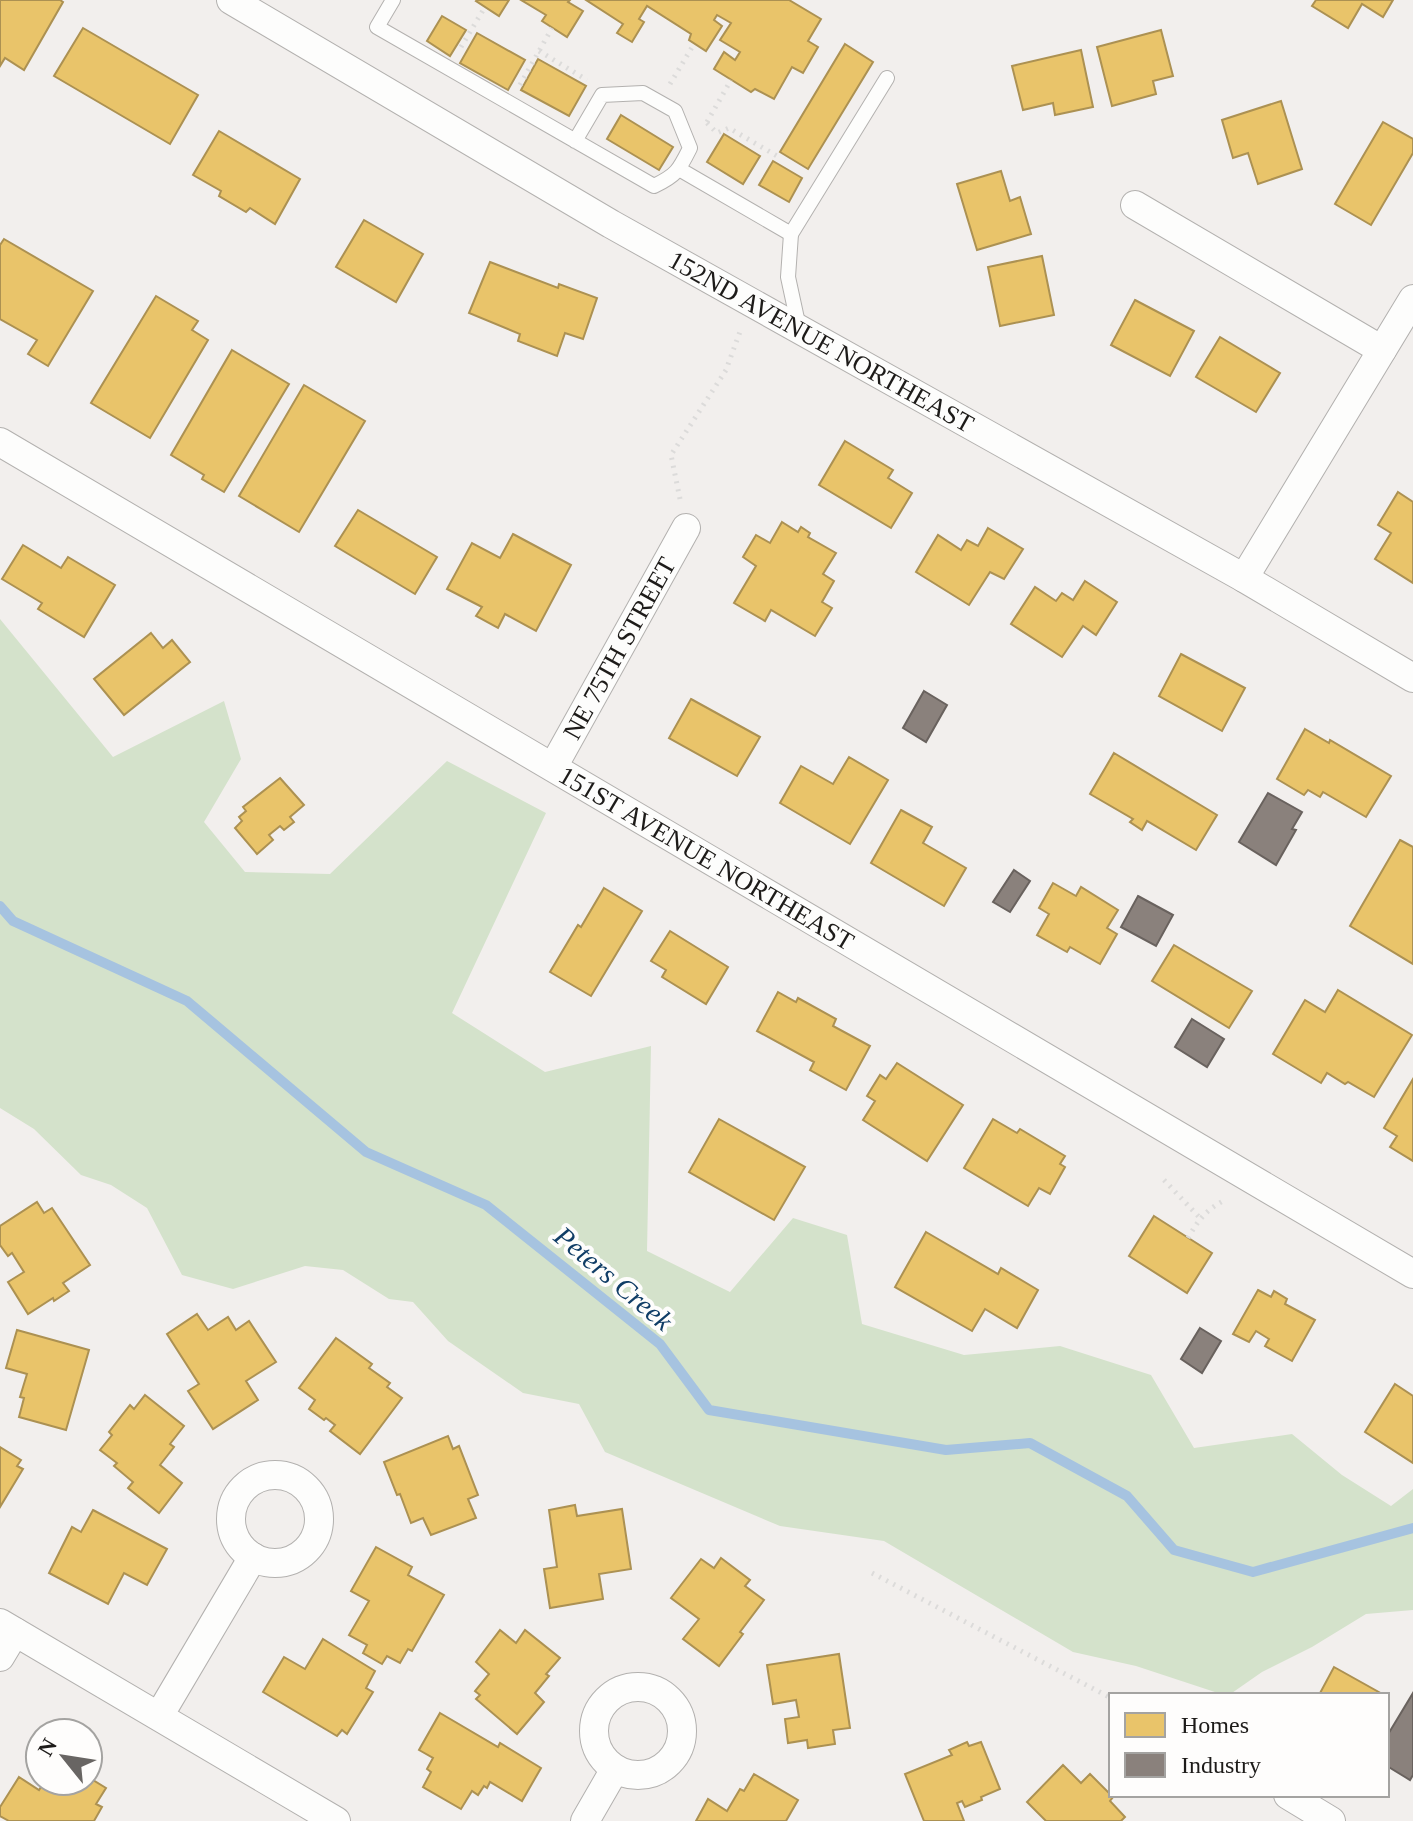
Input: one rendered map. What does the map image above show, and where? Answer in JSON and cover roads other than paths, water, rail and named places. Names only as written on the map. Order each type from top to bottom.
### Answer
[{"type":"street","name":"152ND AVENUE NORTHEAST","points":[[231,0],[598,216],[1244,578],[1413,678]]},
{"type":"street","points":[[1135,205],[1382,350]]},
{"type":"street","points":[[1244,578],[1413,299]]},
{"type":"street","name":"151ST AVENUE NORTHEAST","points":[[0,442],[1413,1274]]},
{"type":"street","name":"NE 75TH STREET","points":[[553,767],[686,528]]},
{"type":"street","points":[[159,1716],[253,1557]]},
{"type":"street","points":[[0,1657],[7,1627],[336,1821]]},
{"type":"street","points":[[585,1821],[615,1769]]},
{"type":"street","points":[[1291,1797],[1331,1821]]},
{"type":"lane","points":[[393,0],[377,27],[575,141],[654,186],[671,178],[690,148],[675,111],[643,93],[602,95],[575,141]]},
{"type":"lane","points":[[799,328],[788,277],[791,234],[887,78]]},
{"type":"lane","points":[[679,169],[791,234]]},
{"type":"waterway","name":"Peters Creek","points":[[0,906],[13,921],[187,1001],[366,1152],[486,1205],[660,1344],[709,1410],[946,1450],[1030,1443],[1127,1496],[1174,1550],[1253,1572],[1413,1528]]}]
